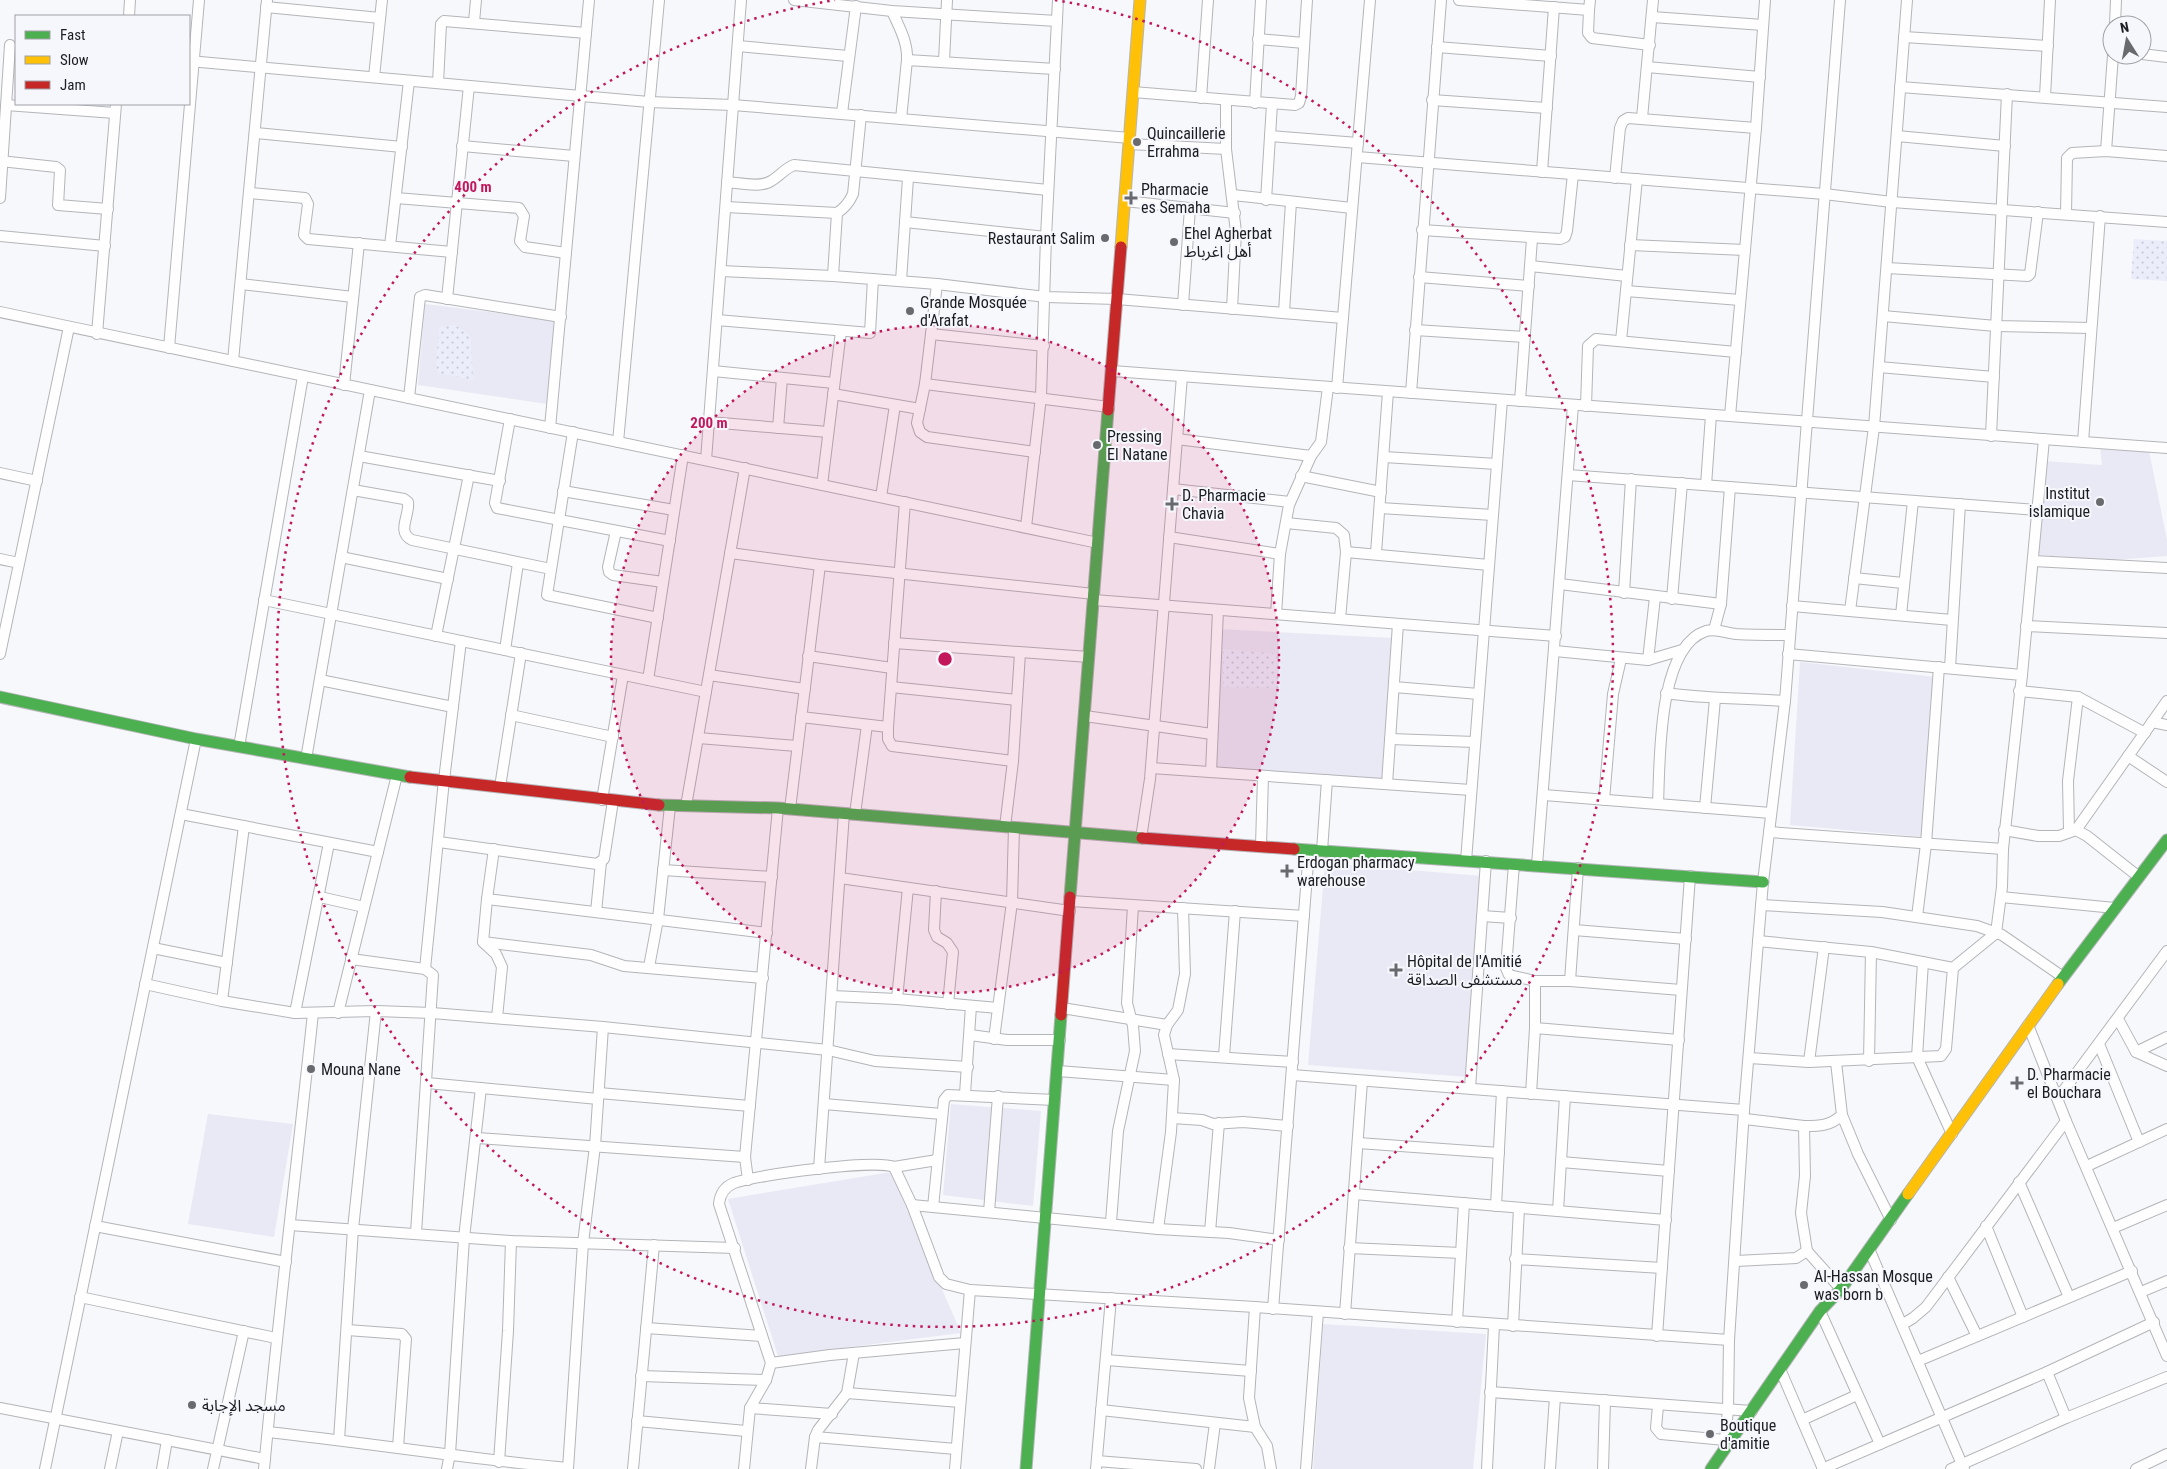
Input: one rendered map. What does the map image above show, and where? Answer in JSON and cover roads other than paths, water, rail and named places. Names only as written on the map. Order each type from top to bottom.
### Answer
[{"type":"street","points":[[128,15],[130,0]]},
{"type":"street","points":[[190,74],[199,0]]},
{"type":"street","points":[[374,77],[382,0]]},
{"type":"street","points":[[474,22],[476,0]]},
{"type":"street","points":[[550,428],[586,33],[586,0]]},
{"type":"street","points":[[618,442],[659,0]]},
{"type":"street","points":[[706,460],[741,0]]},
{"type":"street","points":[[794,0],[888,7],[946,14],[1057,21]]},
{"type":"street","points":[[944,61],[947,0]]},
{"type":"street","points":[[1026,527],[1041,397],[1046,297],[1048,190],[1058,0]]},
{"type":"street","points":[[1026,1469],[1041,1296],[1140,0]]},
{"type":"street","points":[[1201,98],[1208,0]]},
{"type":"street","points":[[1255,103],[1261,0]]},
{"type":"street","points":[[1133,92],[1255,103],[1299,103],[1307,0]]},
{"type":"street","points":[[1276,614],[1280,554],[1290,502],[1311,456],[1321,442],[1343,318],[1369,0]]},
{"type":"street","points":[[1411,393],[1427,162],[1441,0]]},
{"type":"street","points":[[1459,0],[1554,7],[1589,5],[1588,32],[1592,38],[1650,45]]},
{"type":"street","points":[[1642,118],[1653,0]]},
{"type":"street","points":[[1730,416],[1751,189],[1765,0]]},
{"type":"street","points":[[1724,1453],[1728,1410],[1729,1340],[1736,1261],[1748,1058],[1763,882],[1785,701],[1840,0]]},
{"type":"street","points":[[1850,611],[1874,427],[1907,0]]},
{"type":"street","points":[[2045,96],[2050,0]]},
{"type":"street","points":[[2115,15],[2116,0]]},
{"type":"street","points":[[233,361],[256,132],[259,67],[267,4],[380,18]]},
{"type":"street","points":[[842,113],[856,6]]},
{"type":"street","points":[[888,7],[904,37],[908,50],[901,119]]},
{"type":"street","points":[[1542,172],[1554,7]]},
{"type":"street","points":[[1652,17],[1763,25]]},
{"type":"street","points":[[438,83],[442,22],[474,22],[586,33]]},
{"type":"street","points":[[1904,37],[2048,46]]},
{"type":"street","points":[[1258,39],[1304,43]]},
{"type":"street","points":[[0,198],[9,45]]},
{"type":"street","points":[[738,46],[848,56]]},
{"type":"street","points":[[1437,47],[1551,56]]},
{"type":"street","points":[[2152,55],[2167,57]]},
{"type":"street","points":[[907,60],[1054,69]]},
{"type":"street","points":[[191,61],[649,102],[733,105],[842,113],[1051,131],[1129,141],[1226,149]]},
{"type":"street","points":[[2106,150],[2112,65]]},
{"type":"street","points":[[1647,67],[1760,77]]},
{"type":"street","points":[[390,246],[409,81]]},
{"type":"street","points":[[447,299],[469,86]]},
{"type":"street","points":[[1900,87],[2167,106]]},
{"type":"street","points":[[1991,436],[2007,94]]},
{"type":"street","points":[[1226,100],[1226,149],[1236,232],[1232,309]]},
{"type":"street","points":[[1432,100],[1547,108]]},
{"type":"street","points":[[1266,200],[1272,104]]},
{"type":"street","points":[[6,105],[116,108],[97,334]]},
{"type":"street","points":[[169,348],[188,105]]},
{"type":"street","points":[[726,207],[837,212],[849,203],[856,173],[861,115]]},
{"type":"street","points":[[1615,178],[1623,121],[1628,118],[1756,128]]},
{"type":"street","points":[[256,132],[402,147]]},
{"type":"street","points":[[1270,136],[1358,143]]},
{"type":"street","points":[[1897,136],[2005,146]]},
{"type":"street","points":[[462,146],[574,156]]},
{"type":"street","points":[[2066,214],[2067,158],[2072,153],[2106,150],[2167,156]]},
{"type":"street","points":[[1356,157],[1824,194],[1892,202],[2167,222]]},
{"type":"street","points":[[1,162],[51,164],[60,170],[58,205],[108,209]]},
{"type":"street","points":[[728,182],[763,184],[770,182],[787,168],[794,165],[856,173],[1048,190]]},
{"type":"street","points":[[1422,230],[1532,239],[1565,237],[1573,174]]},
{"type":"street","points":[[900,281],[908,178]]},
{"type":"street","points":[[1621,341],[1637,179]]},
{"type":"street","points":[[250,193],[305,198],[308,204],[305,238],[452,252]]},
{"type":"street","points":[[1233,195],[1352,208]]},
{"type":"street","points":[[396,198],[519,208],[524,216],[520,241],[525,247],[566,253]]},
{"type":"street","points":[[1125,201],[1235,213]]},
{"type":"street","points":[[1284,312],[1291,202]]},
{"type":"street","points":[[1183,306],[1190,208]]},
{"type":"street","points":[[833,276],[837,212]]},
{"type":"street","points":[[1887,268],[2024,277],[2030,274],[2038,212]]},
{"type":"street","points":[[2083,442],[2100,216]]},
{"type":"street","points":[[904,222],[1046,237]]},
{"type":"street","points":[[0,236],[104,246]]},
{"type":"street","points":[[1520,401],[1532,239]]},
{"type":"street","points":[[344,385],[359,243]]},
{"type":"street","points":[[1630,245],[1745,250]]},
{"type":"street","points":[[1530,266],[1627,276]]},
{"type":"street","points":[[721,271],[900,281],[1046,297],[1117,299],[1343,318]]},
{"type":"street","points":[[1419,277],[1529,286]]},
{"type":"street","points":[[717,320],[870,333],[873,279]]},
{"type":"street","points":[[241,284],[353,297]]},
{"type":"street","points":[[938,284],[925,384],[917,423],[920,432],[927,437],[1035,452]]},
{"type":"street","points":[[1626,291],[1740,300]]},
{"type":"street","points":[[409,398],[418,301],[425,295],[561,317]]},
{"type":"street","points":[[0,312],[97,334],[1098,543]]},
{"type":"street","points":[[1883,316],[1996,326],[2091,328]]},
{"type":"street","points":[[0,654],[3,622],[19,563],[69,327]]},
{"type":"street","points":[[1415,330],[1525,337]]},
{"type":"street","points":[[822,485],[841,331]]},
{"type":"street","points":[[931,334],[1044,346]]},
{"type":"street","points":[[1586,406],[1588,346],[1596,339],[1736,352]]},
{"type":"street","points":[[1879,367],[1994,377]]},
{"type":"street","points":[[713,371],[834,383]]},
{"type":"street","points":[[1112,371],[2167,448]]},
{"type":"street","points":[[239,747],[303,376]]},
{"type":"street","points":[[1140,838],[1151,768],[1182,376]]},
{"type":"street","points":[[778,428],[782,378]]},
{"type":"street","points":[[925,384],[1109,407]]},
{"type":"street","points":[[306,759],[370,390]]},
{"type":"street","points":[[1376,553],[1388,392]]},
{"type":"street","points":[[833,394],[920,409]]},
{"type":"street","points":[[1466,860],[1502,400]]},
{"type":"street","points":[[881,497],[895,405]]},
{"type":"street","points":[[1538,865],[1574,405]]},
{"type":"street","points":[[1706,485],[1711,415]]},
{"type":"street","points":[[510,419],[495,503],[497,508],[670,542]]},
{"type":"street","points":[[709,422],[828,432]]},
{"type":"street","points":[[573,432],[546,592],[550,596],[658,618]]},
{"type":"street","points":[[1177,439],[1311,456]]},
{"type":"street","points":[[1748,1058],[1836,1062],[1941,1056],[1944,1054],[1953,968],[1996,933],[2001,896],[2004,830],[2022,675],[2044,439]]},
{"type":"street","points":[[359,456],[500,481]]},
{"type":"street","points":[[648,680],[683,456]]},
{"type":"street","points":[[1384,457],[1497,464]]},
{"type":"street","points":[[686,806],[745,468]]},
{"type":"street","points":[[0,473],[36,481]]},
{"type":"street","points":[[436,636],[469,475]]},
{"type":"street","points":[[1568,475],[2037,510]]},
{"type":"street","points":[[1301,476],[1381,492]]},
{"type":"street","points":[[1624,592],[1632,480]]},
{"type":"street","points":[[1672,599],[1682,483]]},
{"type":"street","points":[[1714,630],[1720,604],[1730,487]]},
{"type":"street","points":[[1173,489],[1290,502]]},
{"type":"street","points":[[353,490],[404,499],[408,507],[403,532],[405,537],[453,550],[551,569]]},
{"type":"street","points":[[564,491],[674,510]]},
{"type":"street","points":[[1901,615],[1913,501]]},
{"type":"street","points":[[905,502],[888,738],[892,746],[1013,761]]},
{"type":"street","points":[[1950,668],[1960,504]]},
{"type":"street","points":[[1380,508],[1493,515]]},
{"type":"street","points":[[1286,522],[1336,528],[1344,535],[1346,552],[1340,619]]},
{"type":"street","points":[[616,531],[609,572],[663,582]]},
{"type":"street","points":[[1169,537],[1280,554]]},
{"type":"street","points":[[1346,552],[1376,553],[1489,565]]},
{"type":"street","points":[[730,553],[1164,606],[1556,636]]},
{"type":"street","points":[[341,557],[448,579]]},
{"type":"street","points":[[0,559],[19,563]]},
{"type":"street","points":[[2033,561],[2167,568]]},
{"type":"street","points":[[505,650],[518,563]]},
{"type":"street","points":[[748,1180],[745,1157],[772,876],[797,746],[820,565]]},
{"type":"street","points":[[1854,578],[1903,583]]},
{"type":"street","points":[[1560,584],[1720,604]]},
{"type":"street","points":[[1648,660],[1655,597]]},
{"type":"street","points":[[264,600],[706,692]]},
{"type":"street","points":[[1792,606],[1952,620]]},
{"type":"street","points":[[1211,772],[1218,610]]},
{"type":"street","points":[[1387,784],[1398,624]]},
{"type":"street","points":[[2026,626],[2167,633]]},
{"type":"street","points":[[1658,804],[1666,694],[1682,650],[1696,636],[1714,630],[1749,635],[1790,636]]},
{"type":"street","points":[[426,969],[444,780],[461,641]]},
{"type":"street","points":[[894,643],[1090,657]]},
{"type":"street","points":[[1555,651],[1603,654],[1621,658],[1648,660],[1682,650]]},
{"type":"street","points":[[500,787],[521,653]]},
{"type":"street","points":[[994,1038],[1012,902],[1009,827],[1020,653]]},
{"type":"street","points":[[1788,654],[2022,675]]},
{"type":"street","points":[[808,656],[892,668]]},
{"type":"street","points":[[1604,800],[1613,694],[1621,658]]},
{"type":"street","points":[[1917,917],[1926,844],[1939,667]]},
{"type":"street","points":[[596,912],[601,862],[604,859],[613,737],[623,674]]},
{"type":"street","points":[[709,675],[804,689]]},
{"type":"street","points":[[320,680],[453,706]]},
{"type":"street","points":[[891,687],[1017,700]]},
{"type":"street","points":[[1394,687],[1479,694]]},
{"type":"street","points":[[2019,690],[2078,697],[2144,733]]},
{"type":"street","points":[[1666,694],[1715,699],[1726,697],[1785,701]]},
{"type":"street","points":[[0,697],[196,739],[396,775],[608,801],[670,806],[784,808],[1076,834],[1486,861],[1763,882]]},
{"type":"street","points":[[2072,831],[2068,781],[2078,697]]},
{"type":"street","points":[[1705,808],[1715,699]]},
{"type":"street","points":[[2004,830],[2038,836],[2059,836],[2072,831],[2167,701]]},
{"type":"street","points":[[512,715],[613,737]]},
{"type":"street","points":[[1085,716],[1154,724],[1212,734]]},
{"type":"street","points":[[801,717],[888,727]]},
{"type":"street","points":[[2152,722],[2167,726]]},
{"type":"street","points":[[819,1169],[840,878],[849,814],[867,725]]},
{"type":"street","points":[[698,738],[797,746]]},
{"type":"street","points":[[45,1469],[196,739]]},
{"type":"street","points":[[1390,740],[1475,742]]},
{"type":"street","points":[[2128,756],[2167,782]]},
{"type":"street","points":[[1151,768],[1471,790]]},
{"type":"street","points":[[338,1013],[396,775]]},
{"type":"street","points":[[1261,846],[1263,776]]},
{"type":"street","points":[[1322,850],[1327,780]]},
{"type":"street","points":[[1544,795],[1772,813]]},
{"type":"street","points":[[649,967],[658,919],[670,806]]},
{"type":"street","points":[[181,814],[378,852]]},
{"type":"street","points":[[222,1001],[244,826]]},
{"type":"street","points":[[2072,831],[2087,836],[2139,877]]},
{"type":"street","points":[[1769,832],[2003,849]]},
{"type":"street","points":[[1711,1469],[1724,1453],[1820,1311],[1841,1289],[2016,1046],[2028,1025],[2063,976],[2167,840]]},
{"type":"street","points":[[438,842],[597,864],[601,862]]},
{"type":"street","points":[[295,1013],[320,897],[329,843]]},
{"type":"street","points":[[483,942],[486,895],[494,849]]},
{"type":"street","points":[[1273,1309],[1309,850]]},
{"type":"street","points":[[1470,1088],[1486,861]]},
{"type":"street","points":[[1514,864],[1506,968],[1509,975],[1535,981],[1570,981],[1681,990]]},
{"type":"street","points":[[1570,981],[1578,868]]},
{"type":"street","points":[[663,870],[772,876]]},
{"type":"street","points":[[1657,1336],[1690,876]]},
{"type":"street","points":[[840,878],[1012,902],[1070,906],[1184,908],[1304,916]]},
{"type":"street","points":[[897,999],[908,888]]},
{"type":"street","points":[[936,891],[934,930],[937,937],[947,943],[953,952],[948,1004]]},
{"type":"street","points":[[2001,896],[2115,908]]},
{"type":"street","points":[[320,897],[364,907]]},
{"type":"street","points":[[487,899],[767,933]]},
{"type":"street","points":[[1761,905],[1882,912],[1977,926],[1996,933],[2063,976]]},
{"type":"street","points":[[1111,1222],[1118,1131],[1134,1051],[1132,1019],[1127,1003],[1134,906]]},
{"type":"street","points":[[1158,1229],[1172,1118],[1174,1080],[1164,1036],[1167,1025],[1178,1010],[1185,974],[1184,908]]},
{"type":"street","points":[[1224,1056],[1236,912]]},
{"type":"street","points":[[1482,916],[1511,918]]},
{"type":"street","points":[[1574,930],[1686,939]]},
{"type":"street","points":[[1758,941],[1871,952],[1953,968]]},
{"type":"street","points":[[483,942],[591,955],[624,966],[763,978]]},
{"type":"street","points":[[483,942],[496,954],[502,967],[497,1018]]},
{"type":"street","points":[[1809,1062],[1824,947]]},
{"type":"street","points":[[153,948],[227,963]]},
{"type":"street","points":[[2058,1098],[2167,951]]},
{"type":"street","points":[[1869,1061],[1871,952]]},
{"type":"street","points":[[351,959],[426,969],[433,975],[432,1013],[416,1233]]},
{"type":"street","points":[[1923,962],[1917,1057],[1952,1134]]},
{"type":"street","points":[[1531,1094],[1535,1028],[1535,981]]},
{"type":"street","points":[[145,984],[222,1001],[295,1013],[376,1011],[497,1018],[828,1050],[875,1061],[968,1067]]},
{"type":"street","points":[[832,996],[897,999],[998,1008]]},
{"type":"street","points":[[966,1094],[971,1006]]},
{"type":"street","points":[[1062,1008],[1167,1025]]},
{"type":"street","points":[[339,1440],[353,1229],[376,1011]]},
{"type":"street","points":[[0,1408],[216,1450],[265,1464],[276,1338],[313,1013]]},
{"type":"street","points":[[2118,1019],[2136,1052],[2167,1066]]},
{"type":"street","points":[[2028,1025],[2066,1121],[2087,1166],[2167,1356]]},
{"type":"street","points":[[268,1432],[568,1469],[583,1242],[595,1146],[604,1027]]},
{"type":"street","points":[[1535,1028],[1679,1040]]},
{"type":"street","points":[[970,1035],[994,1038],[1060,1040]]},
{"type":"street","points":[[2136,1052],[2167,1037]]},
{"type":"street","points":[[2099,1044],[2139,1142]]},
{"type":"street","points":[[1168,1054],[1224,1056],[1293,1062]]},
{"type":"street","points":[[1836,1062],[1842,1115],[1858,1154],[1891,1220]]},
{"type":"street","points":[[1058,1071],[1174,1080]]},
{"type":"street","points":[[1292,1075],[1674,1105],[1744,1114],[1804,1126],[1826,1126],[1834,1123],[1842,1115]]},
{"type":"street","points":[[1345,1314],[1362,1081]]},
{"type":"street","points":[[427,1083],[750,1106]]},
{"type":"street","points":[[447,1469],[450,1454],[464,1238],[481,1088]]},
{"type":"street","points":[[1496,1206],[1502,1091]]},
{"type":"street","points":[[933,1207],[942,1114],[944,1100],[948,1095],[966,1094],[1055,1100]]},
{"type":"street","points":[[989,1212],[998,1096]]},
{"type":"street","points":[[1558,1211],[1565,1096]]},
{"type":"street","points":[[824,1104],[942,1114]]},
{"type":"street","points":[[1172,1118],[1219,1123],[1243,1122],[1288,1126]]},
{"type":"street","points":[[1902,1324],[1920,1313],[2066,1121]]},
{"type":"street","points":[[1210,1232],[1219,1123]]},
{"type":"street","points":[[1804,1126],[1805,1176],[1801,1213],[1807,1251],[1841,1289]]},
{"type":"street","points":[[2087,1166],[2167,1129]]},
{"type":"street","points":[[476,1138],[745,1157]]},
{"type":"street","points":[[1358,1143],[1499,1153]]},
{"type":"street","points":[[744,1469],[746,1431],[750,1408],[766,1380],[771,1363],[719,1204],[720,1196],[733,1184],[748,1180],[819,1169],[880,1164],[894,1167],[937,1160]]},
{"type":"street","points":[[1561,1162],[1669,1171]]},
{"type":"street","points":[[894,1167],[912,1204],[939,1277],[946,1284],[970,1290],[1041,1296],[1111,1298],[1255,1307],[1729,1340]]},
{"type":"street","points":[[2019,1182],[2069,1297]]},
{"type":"street","points":[[1354,1194],[1666,1220]]},
{"type":"street","points":[[1457,1322],[1464,1203]]},
{"type":"street","points":[[912,1204],[1111,1222],[1158,1229],[1210,1232],[1279,1240]]},
{"type":"street","points":[[2113,1228],[2167,1205]]},
{"type":"street","points":[[1513,1326],[1519,1208]]},
{"type":"street","points":[[95,1226],[286,1262]]},
{"type":"street","points":[[290,1226],[416,1233],[511,1241],[734,1248]]},
{"type":"street","points":[[1986,1226],[2023,1317]]},
{"type":"street","points":[[499,1462],[508,1331],[511,1241]]},
{"type":"street","points":[[633,1469],[654,1245]]},
{"type":"street","points":[[1349,1248],[1461,1253]]},
{"type":"street","points":[[1869,1249],[1963,1467]]},
{"type":"street","points":[[1736,1261],[1796,1258],[1807,1251]]},
{"type":"street","points":[[1516,1259],[1662,1268]]},
{"type":"street","points":[[1918,1361],[2132,1271]]},
{"type":"street","points":[[1948,1277],[1977,1336]]},
{"type":"street","points":[[2141,1292],[2167,1280]]},
{"type":"street","points":[[955,1469],[970,1290]]},
{"type":"street","points":[[80,1297],[276,1338]]},
{"type":"street","points":[[1111,1298],[1096,1465],[1196,1469]]},
{"type":"street","points":[[1255,1307],[1249,1398],[1255,1427],[1267,1446],[1271,1469]]},
{"type":"street","points":[[1820,1311],[1880,1444]]},
{"type":"street","points":[[1306,1469],[1318,1312]]},
{"type":"street","points":[[1780,1369],[1822,1469],[1838,1467],[1880,1444],[2047,1372],[2154,1322]]},
{"type":"street","points":[[1487,1469],[1494,1325]]},
{"type":"street","points":[[646,1328],[762,1336]]},
{"type":"street","points":[[347,1330],[402,1334],[406,1339],[398,1448]]},
{"type":"street","points":[[213,1469],[244,1331]]},
{"type":"street","points":[[771,1363],[966,1343]]},
{"type":"street","points":[[810,1469],[815,1436],[847,1393],[854,1353]]},
{"type":"street","points":[[1106,1360],[1251,1371]]},
{"type":"street","points":[[2047,1372],[2066,1418]]},
{"type":"street","points":[[641,1376],[766,1380]]},
{"type":"street","points":[[1952,1469],[1963,1467],[2066,1418],[2167,1377]]},
{"type":"street","points":[[1490,1392],[1605,1400],[1658,1406],[1752,1411]]},
{"type":"street","points":[[847,1393],[960,1402]]},
{"type":"street","points":[[1802,1420],[1858,1395]]},
{"type":"street","points":[[1550,1469],[1555,1397]]},
{"type":"street","points":[[1603,1469],[1605,1400]]},
{"type":"street","points":[[1658,1406],[1656,1428],[1662,1434],[1725,1440]]},
{"type":"street","points":[[750,1408],[832,1414]]},
{"type":"street","points":[[1101,1410],[1255,1427]]},
{"type":"street","points":[[637,1421],[746,1431]]},
{"type":"street","points":[[1209,1469],[1215,1423]]},
{"type":"street","points":[[110,1469],[118,1431]]},
{"type":"street","points":[[815,1436],[956,1449]]},
{"type":"street","points":[[162,1469],[167,1440]]},
{"type":"street","points":[[2136,1469],[2167,1454]]},
{"type":"place","name":"Quincaillerie Errahma","points":[[1137,142]]},
{"type":"place","name":"Pharmacie es Semaha","points":[[1131,198]]},
{"type":"place","name":"Restaurant Salim","points":[[1105,238]]},
{"type":"place","name":"Ehel Agherbat أهل اغرباط","points":[[1174,242]]},
{"type":"place","name":"Grande Mosquée d'Arafat","points":[[910,311]]},
{"type":"place","name":"Pressing El Natane","points":[[1097,445]]},
{"type":"place","name":"Institut islamique","points":[[2100,502]]},
{"type":"place","name":"D. Pharmacie Chavia","points":[[1172,504]]},
{"type":"place","name":"Erdogan pharmacy warehouse","points":[[1287,871]]},
{"type":"place","name":"Hôpital de l'Amitié مستشفى الصداقة","points":[[1396,970]]},
{"type":"place","name":"Mouna Nane","points":[[311,1069]]},
{"type":"place","name":"D. Pharmacie el Bouchara","points":[[2017,1083]]},
{"type":"place","name":"Al-Hassan Mosque was born b","points":[[1804,1285]]},
{"type":"place","name":"مسجد الإجابة","points":[[192,1405]]},
{"type":"place","name":"Boutique d'amitie","points":[[1710,1434]]}]
